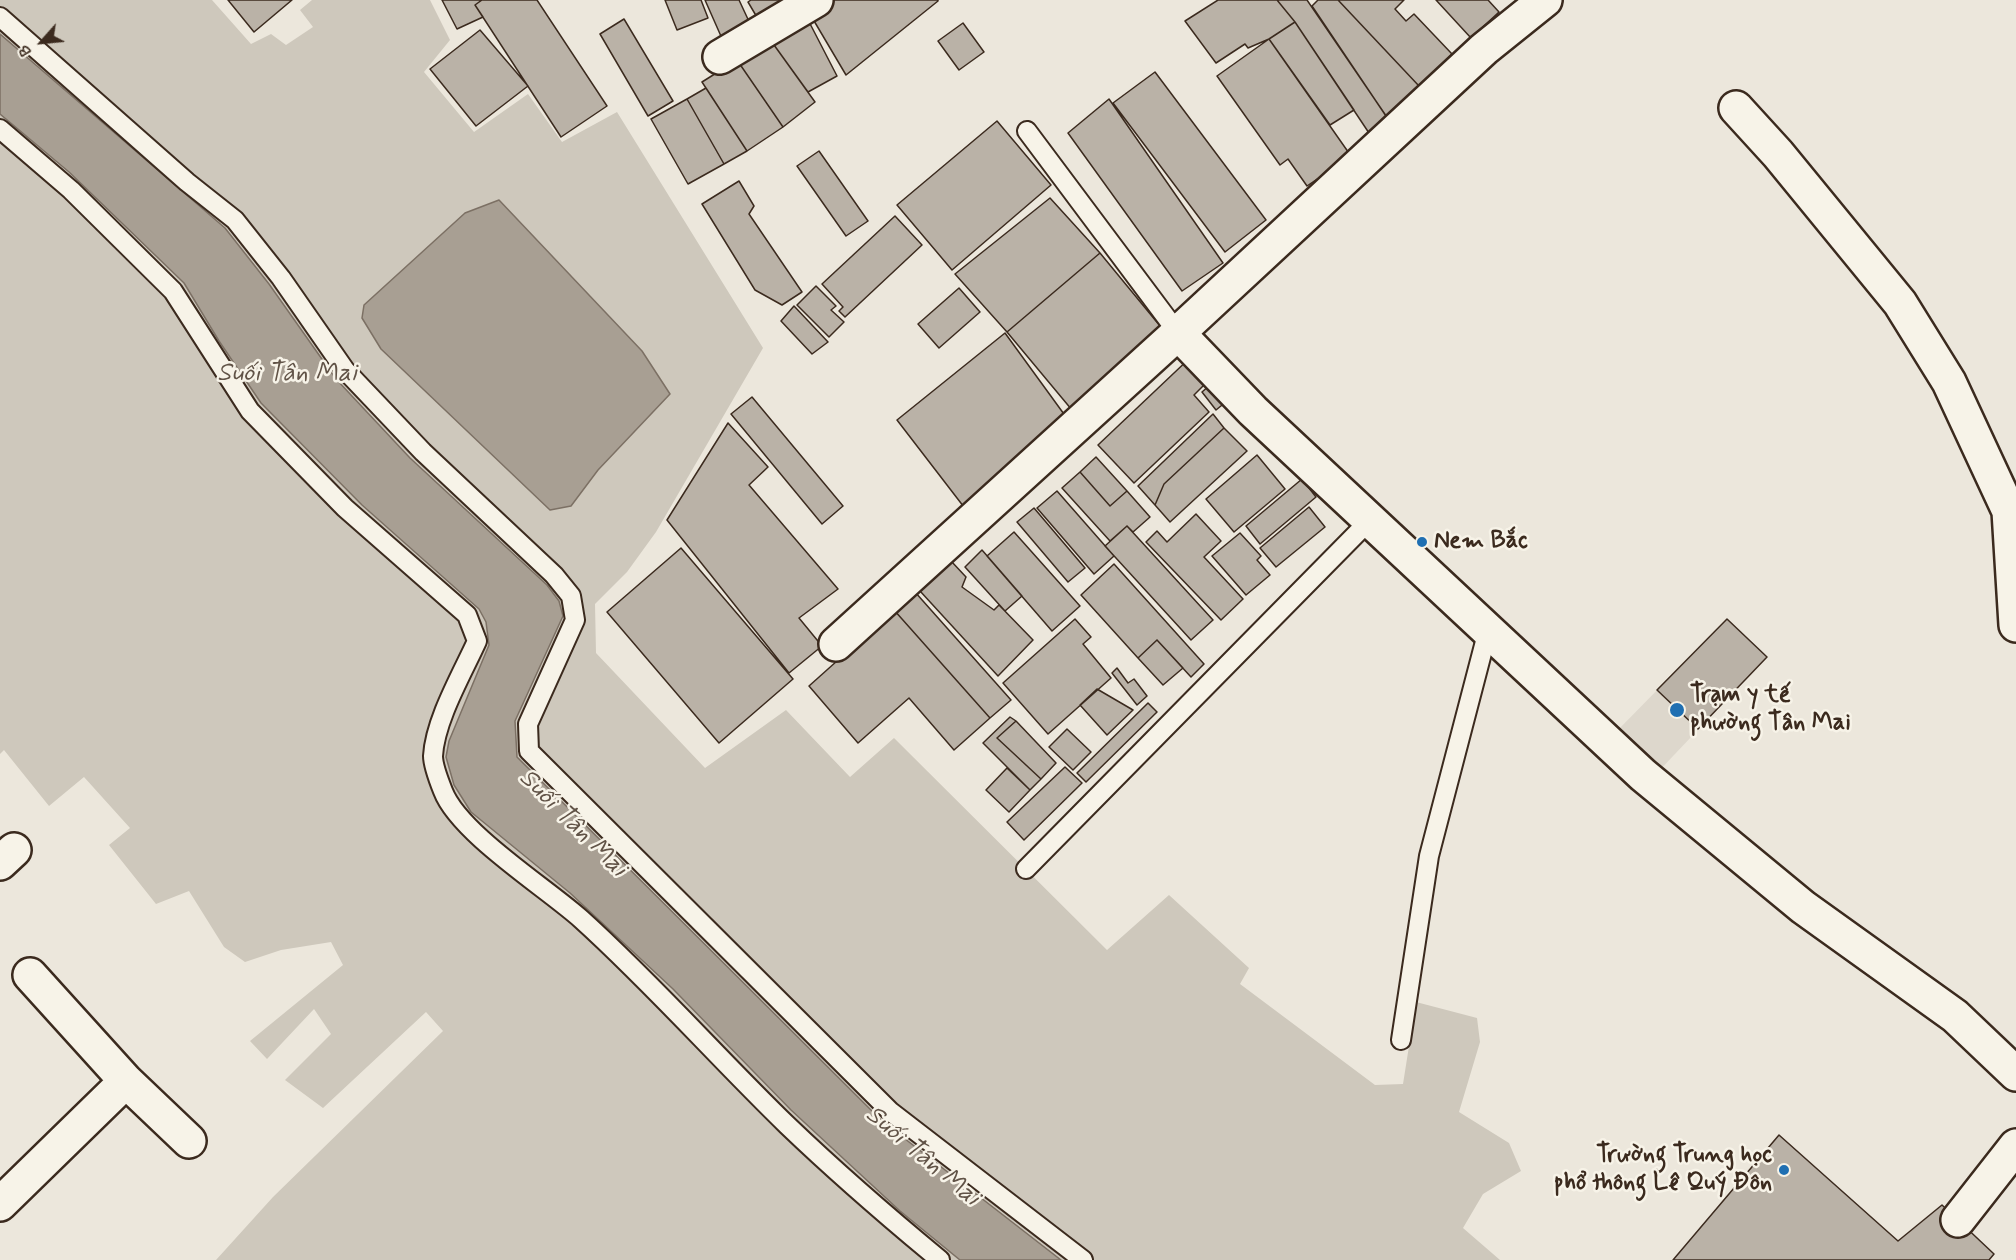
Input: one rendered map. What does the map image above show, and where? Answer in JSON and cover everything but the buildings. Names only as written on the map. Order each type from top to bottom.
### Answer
[{"type":"street","points":[[720,57],[816,0]]},
{"type":"street","points":[[836,644],[1178,333],[1484,49],[1545,0]]},
{"type":"street","points":[[1736,108],[1778,154],[1900,303],[2002,464],[2009,511],[2016,625]]},
{"type":"street","points":[[1178,333],[1253,411],[1643,775],[1803,907],[1955,1016],[2016,1074]]},
{"type":"street","points":[[30,975],[126,1080],[189,1141]]},
{"type":"street","points":[[0,1204],[126,1080]]},
{"type":"street","points":[[1958,1220],[2016,1146]]},
{"type":"lane","points":[[0,17],[187,182],[235,220],[281,278],[345,370],[423,452],[554,574],[571,596],[575,620],[528,724],[529,751],[891,1112],[1083,1260]]},
{"type":"lane","points":[[0,129],[70,190],[173,291],[250,411],[345,508],[467,615],[477,641],[454,691],[438,734],[433,757],[443,792],[461,820],[581,919],[690,1023],[787,1124],[894,1222],[940,1260]]},
{"type":"lane","points":[[1027,131],[1178,333]]},
{"type":"lane","points":[[1026,869],[1370,520]]},
{"type":"lane","points":[[1401,1040],[1429,856],[1488,630]]},
{"type":"shaded area","points":[[0,0],[212,0],[251,44],[271,34],[286,45],[313,27],[300,10],[312,0],[430,0],[450,40],[424,72],[474,132],[528,94],[562,142],[617,112],[763,348],[656,532],[627,572],[595,604],[596,653],[705,768],[786,710],[850,777],[894,738],[1107,950],[1169,895],[1249,968],[1240,984],[1375,1085],[1403,1084],[1416,1002],[1477,1018],[1480,1042],[1459,1112],[1509,1143],[1521,1171],[1483,1194],[1463,1228],[1500,1260],[216,1260],[273,1197],[443,1031],[426,1012],[323,1108],[285,1080],[331,1034],[314,1009],[267,1059],[250,1041],[343,965],[331,942],[281,950],[245,962],[224,947],[189,891],[156,904],[109,845],[130,828],[84,777],[49,806],[4,750],[0,754]]},
{"type":"shaded area","name":"Trạm y tế phường Tân Mai","points":[[1727,619],[1767,657],[1656,774],[1613,735]]},
{"type":"water","name":"Suối Tân Mai","points":[[0,34],[225,228],[269,284],[336,379],[410,458],[547,585],[559,601],[563,616],[515,721],[517,757],[882,1121],[1061,1260],[960,1260],[900,1211],[791,1110],[673,989],[570,893],[471,812],[454,785],[446,757],[449,741],[489,645],[486,622],[479,609],[362,505],[261,403],[219,341],[184,283],[69,172],[0,114]]},
{"type":"water","points":[[499,200],[642,351],[670,394],[598,470],[571,506],[550,510],[381,349],[362,318],[364,305],[465,213]]},
{"type":"place","name":"Nem Bắc","points":[[1422,542]]},
{"type":"place","name":"Trạm y tế phường Tân Mai","points":[[1677,710]]},
{"type":"place","name":"Trường Trung học phổ thông Lê Quý Đôn","points":[[1784,1170]]}]
